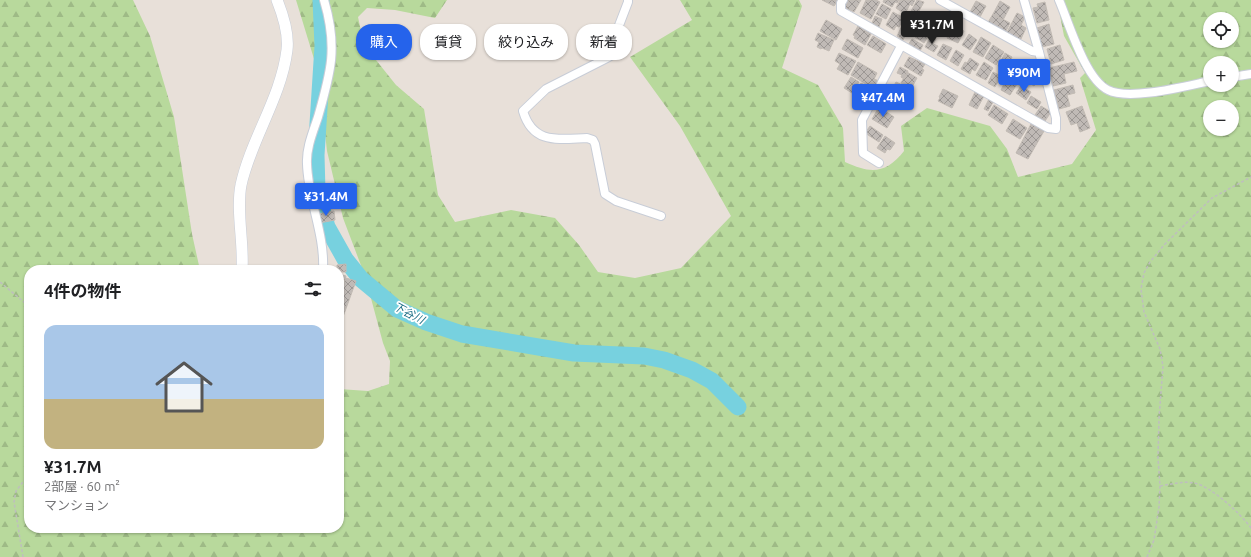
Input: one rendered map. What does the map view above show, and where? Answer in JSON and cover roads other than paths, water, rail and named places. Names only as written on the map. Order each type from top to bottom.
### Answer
[{"type":"street","points":[[242,265],[240,215],[241,186],[248,161],[282,76],[287,49],[286,31],[277,0]]},
{"type":"street","points":[[323,265],[324,256],[318,221],[312,201],[307,164],[309,147],[332,63],[329,18],[324,0]]},
{"type":"street","points":[[628,0],[618,28],[614,54],[546,88],[523,111],[531,127],[547,139],[587,138],[593,140],[605,194],[616,201],[661,216]]},
{"type":"street","points":[[843,0],[841,3],[841,11],[1048,128],[1056,129],[1056,118],[1024,0]]},
{"type":"street","points":[[940,0],[1032,51],[1039,52]]},
{"type":"street","points":[[1060,0],[1084,61],[1095,78],[1107,90],[1118,93],[1146,93],[1203,82]]},
{"type":"street","points":[[879,163],[863,153],[862,120],[901,46]]},
{"type":"street","points":[[1239,76],[1251,74]]},
{"type":"waterway","name":"下谷川","points":[[321,0],[323,46],[316,155],[317,192],[327,227],[345,259],[361,279],[397,309],[426,322],[462,334],[574,353],[644,356],[664,360],[692,370],[712,381],[738,407]]}]
